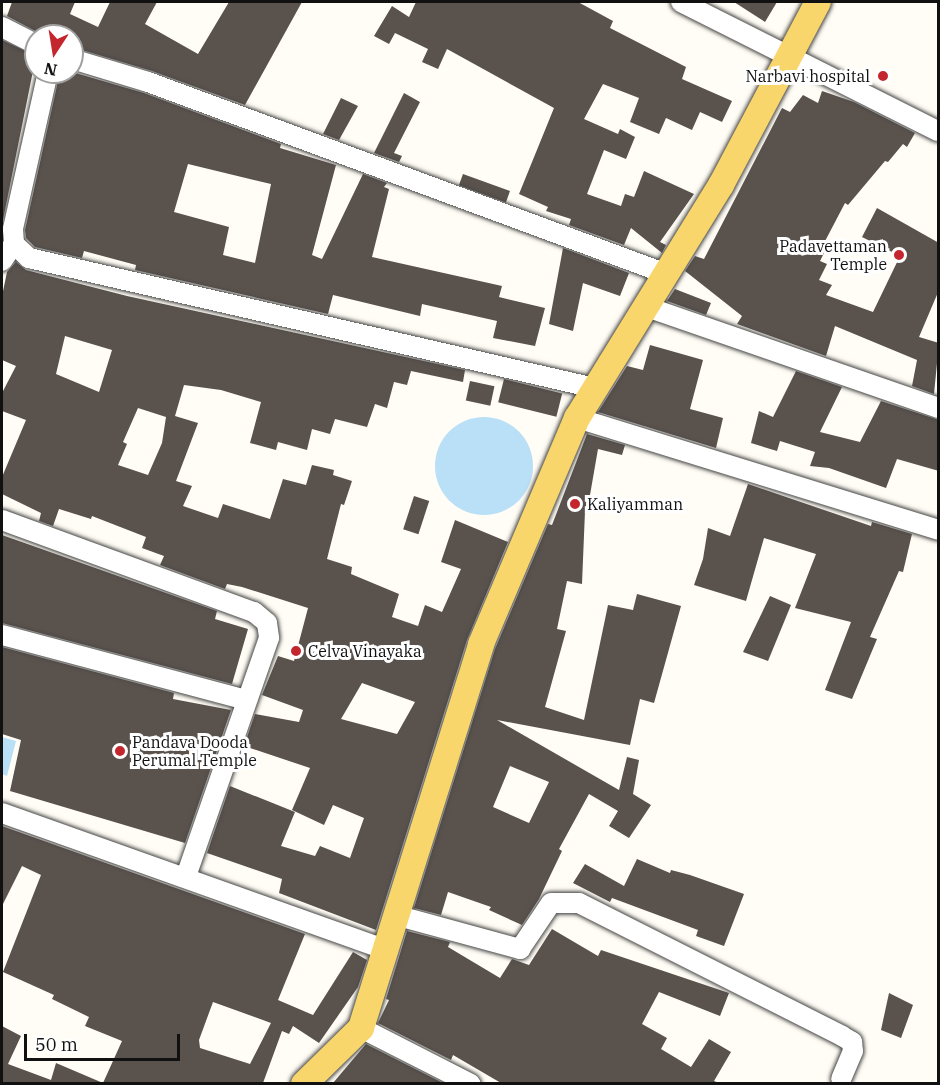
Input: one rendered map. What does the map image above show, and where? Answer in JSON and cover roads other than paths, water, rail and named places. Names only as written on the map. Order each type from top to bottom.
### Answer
[{"type":"main road","points":[[304,1083],[361,1028],[384,963],[384,949],[481,644],[577,418],[664,273],[721,185],[818,2]]},
{"type":"street","points":[[681,2],[939,131]]},
{"type":"street","points":[[2,27],[24,38]]},
{"type":"street","points":[[84,63],[160,86],[664,273]]},
{"type":"street","points":[[2,261],[14,244],[13,229],[27,152],[45,84]]},
{"type":"street","points":[[14,244],[29,258],[595,388]]},
{"type":"street","points":[[644,306],[939,408]]},
{"type":"street","points":[[577,418],[939,530]]},
{"type":"street","points":[[2,520],[254,612],[267,623],[269,638],[186,877]]},
{"type":"street","points":[[2,635],[246,700]]},
{"type":"street","points":[[2,813],[384,949]]},
{"type":"street","points":[[395,915],[520,949],[551,903],[579,903],[852,1042],[853,1051],[841,1079]]},
{"type":"street","points":[[361,1028],[471,1083]]},
{"type":"water","points":[[484,417],[503,421],[519,431],[529,447],[533,466],[529,485],[519,501],[503,511],[484,515],[465,511],[449,501],[439,485],[435,466],[439,447],[449,431],[465,421]]},
{"type":"water","points":[[2,737],[16,741],[7,776],[2,774]]},
{"type":"place","name":"Narbavi hospital","points":[[883,76]]},
{"type":"place","name":"Padavettaman Temple","points":[[899,255]]},
{"type":"place","name":"Kaliyamman","points":[[575,504]]},
{"type":"place","name":"Celva Vinayaka","points":[[296,651]]},
{"type":"place","name":"Pandava Dooda Perumal Temple","points":[[120,751]]}]
